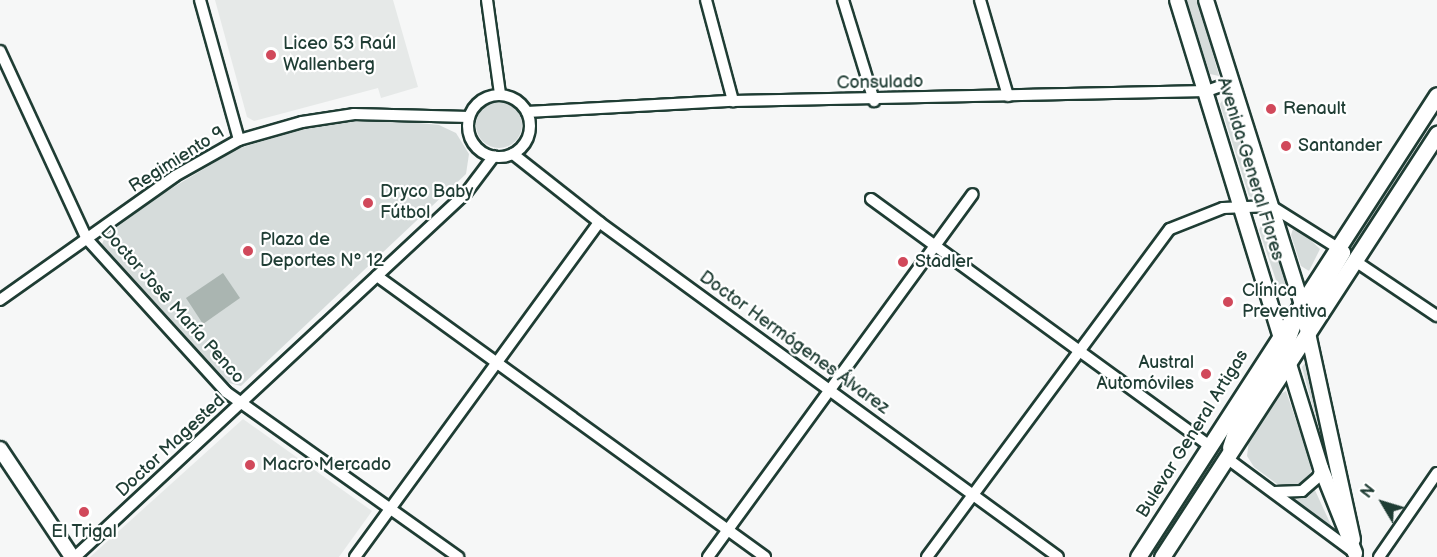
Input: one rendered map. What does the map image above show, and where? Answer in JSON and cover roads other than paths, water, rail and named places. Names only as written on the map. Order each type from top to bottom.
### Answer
[{"type":"main road","name":"Avenida General Flores","points":[[1177,0],[1243,205],[1321,468],[1355,555]]},
{"type":"main road","name":"Avenida General Flores","points":[[1206,0],[1307,326],[1355,555]]},
{"type":"main road","name":"Bulevar General Artigas","points":[[1138,557],[1300,301],[1437,95]]},
{"type":"main road","name":"Bulevar General Artigas","points":[[1162,557],[1228,459],[1287,356],[1355,261],[1437,134]]},
{"type":"main road","name":"Bulevar General Artigas","points":[[1307,326],[1340,258],[1349,228]]},
{"type":"main road","name":"Bulevar General Artigas","points":[[1287,356],[1300,301]]},
{"type":"main road","points":[[0,449],[73,557]]},
{"type":"street","points":[[200,0],[239,140]]},
{"type":"street","points":[[487,0],[500,94]]},
{"type":"street","points":[[706,0],[733,101]]},
{"type":"street","points":[[843,0],[874,101]]},
{"type":"street","points":[[980,0],[1008,96]]},
{"type":"street","name":"Doctor José María Penco","points":[[0,51],[87,239],[241,404],[458,557]]},
{"type":"street","name":"Consulado","points":[[527,112],[733,101],[874,101],[1207,91],[1232,82]]},
{"type":"street","points":[[500,94],[513,97],[527,112],[531,125],[528,139],[513,154],[494,156],[480,150],[471,139],[469,117],[484,99],[500,94]]},
{"type":"street","name":"Regimiento 9","points":[[0,300],[175,176],[239,140],[302,122],[354,114],[469,117]]},
{"type":"street","name":"Doctor Hermógenes Álvarez","points":[[513,154],[599,222],[1058,557]]},
{"type":"street","name":"Doctor Magested","points":[[73,557],[241,404],[480,180],[494,156]]},
{"type":"street","points":[[708,557],[973,194]]},
{"type":"street","points":[[871,199],[1210,446]]},
{"type":"street","points":[[927,557],[1170,229],[1192,219],[1243,205],[1271,206],[1336,247]]},
{"type":"street","points":[[355,557],[599,222]]},
{"type":"street","points":[[1355,261],[1437,316]]},
{"type":"street","points":[[377,276],[765,557]]},
{"type":"street","points":[[1228,459],[1355,555]]},
{"type":"street","points":[[1271,491],[1302,491],[1318,477],[1321,468]]},
{"type":"street","points":[[1379,557],[1437,473]]},
{"type":"place","name":"Liceo 53 Raúl Wallenberg","points":[[271,55]]},
{"type":"place","name":"Renault","points":[[1271,109]]},
{"type":"place","name":"Santander","points":[[1286,146]]},
{"type":"place","name":"Dryco Baby Fútbol","points":[[368,203]]},
{"type":"place","name":"Plaza de Deportes Nº 12","points":[[248,251]]},
{"type":"place","name":"Stadler","points":[[903,262]]},
{"type":"place","name":"Clínica Preventiva","points":[[1228,302]]},
{"type":"place","name":"Austral Automóviles","points":[[1206,374]]},
{"type":"place","name":"Macro Mercado","points":[[250,465]]},
{"type":"place","name":"El Trigal","points":[[84,512]]}]
